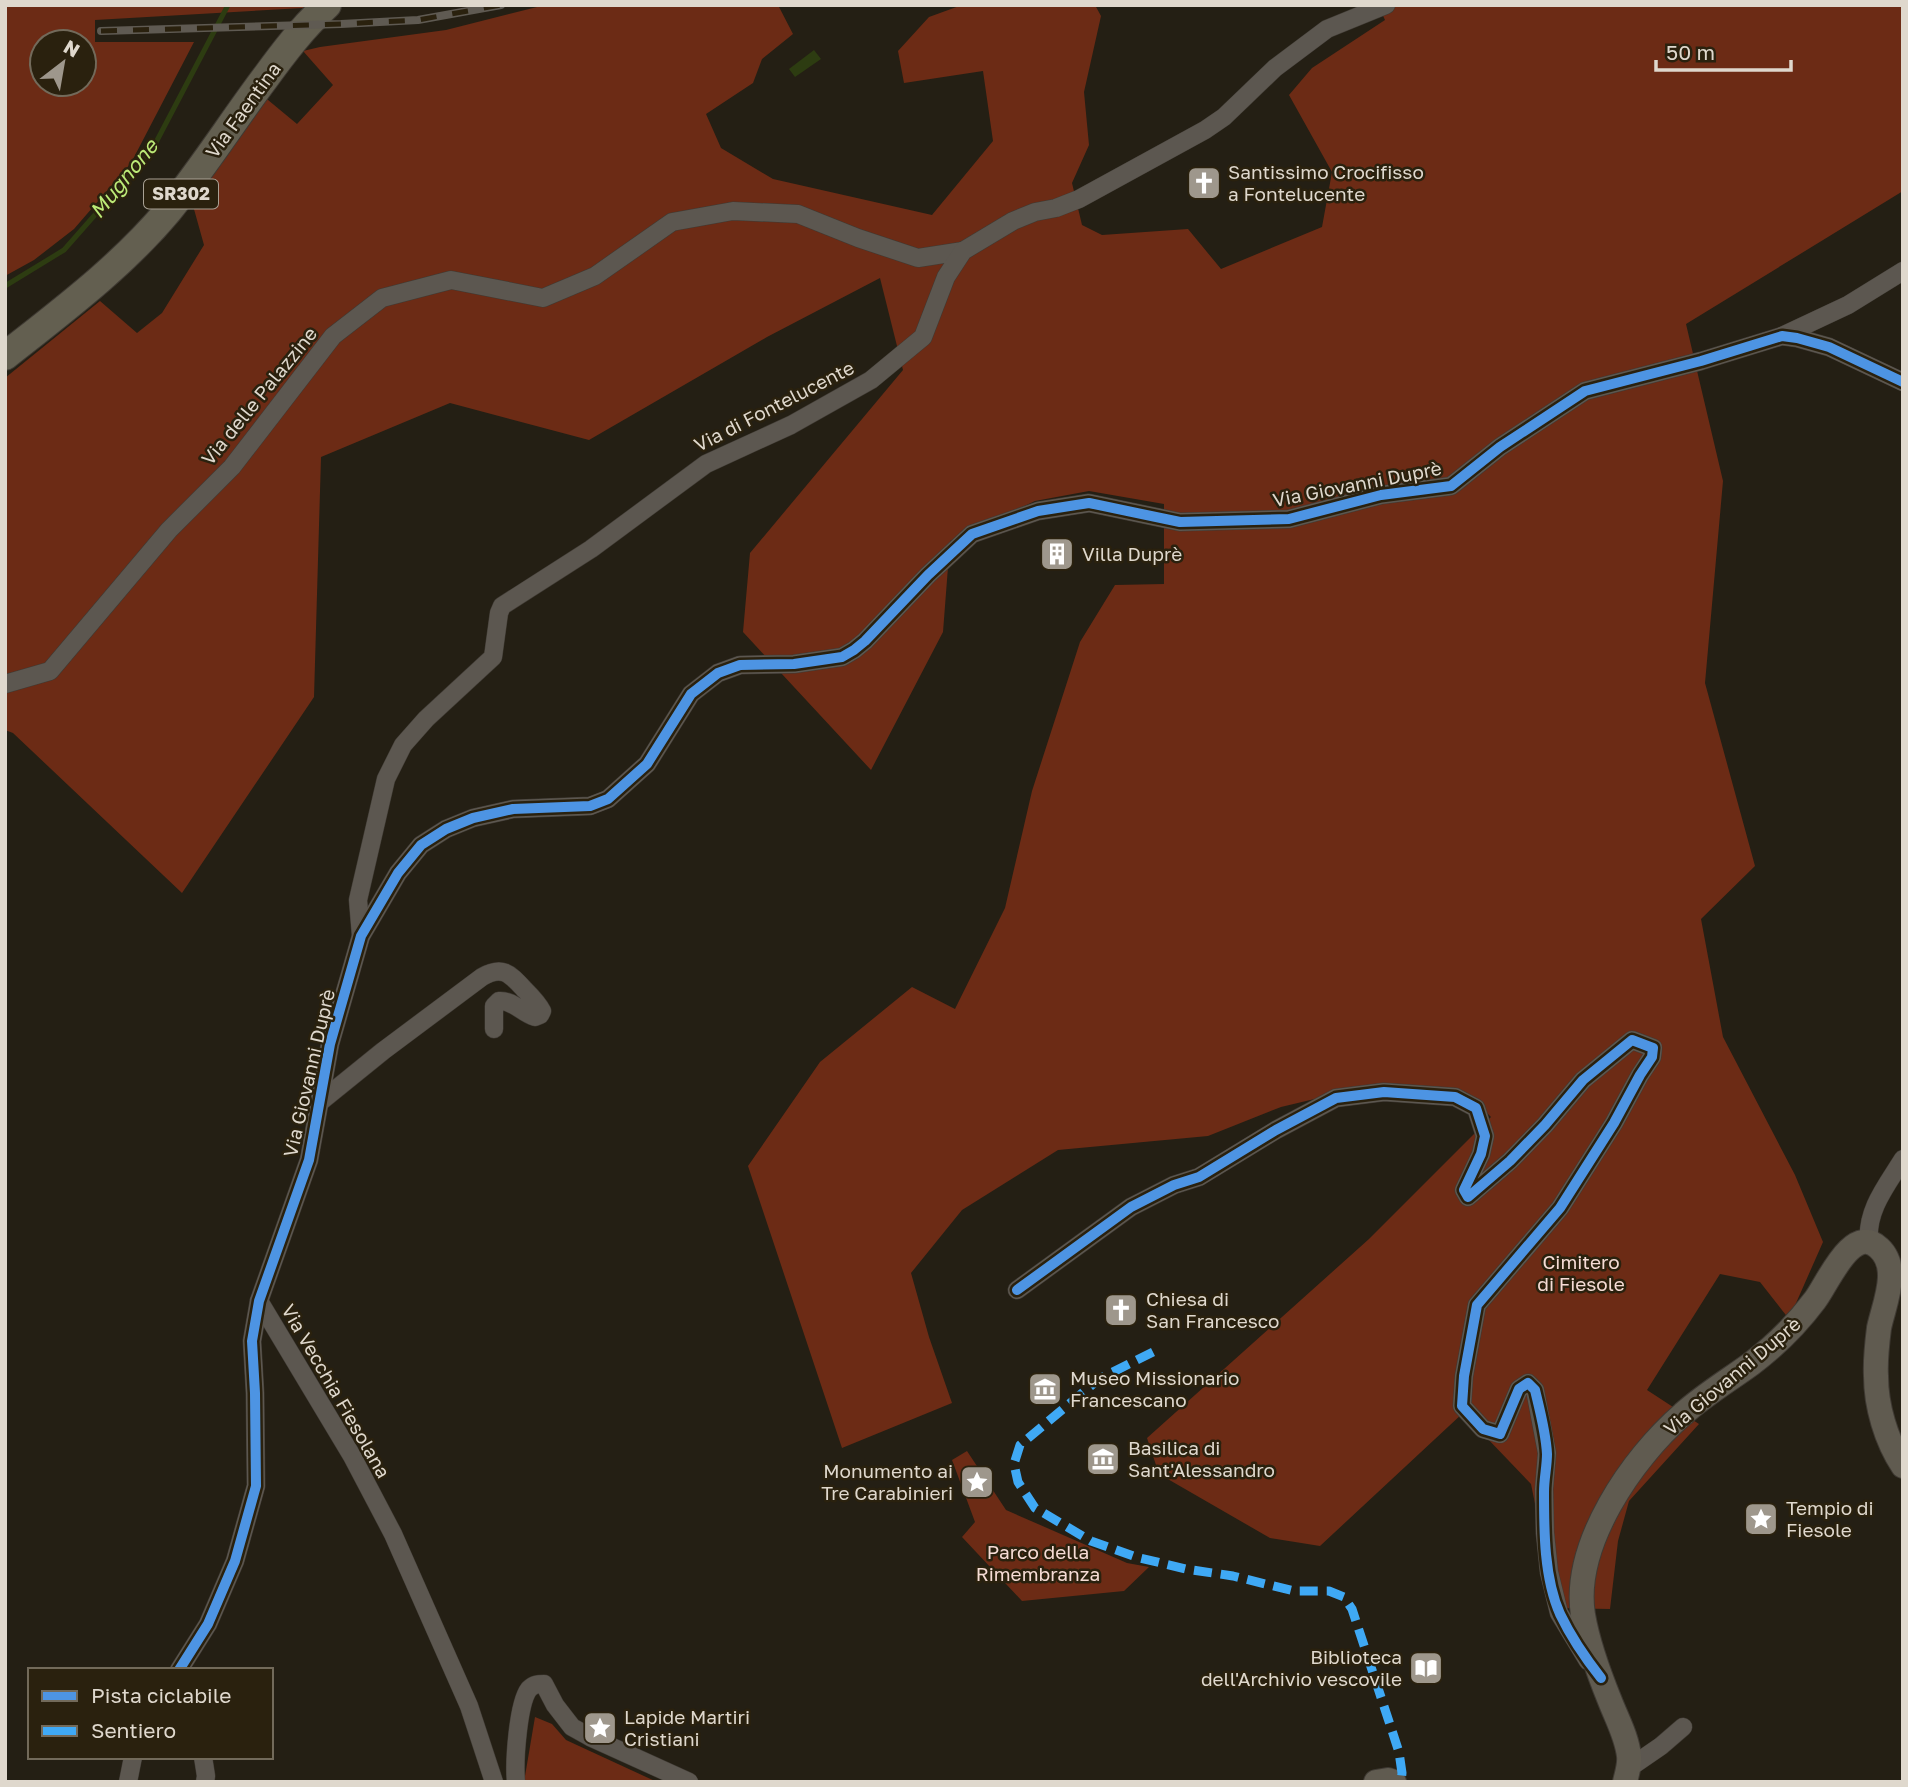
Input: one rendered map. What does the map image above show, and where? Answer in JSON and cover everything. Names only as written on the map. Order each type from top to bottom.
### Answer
[{"type":"main road","name":"Via Faentina","points":[[5,356],[84,293],[166,213],[293,40],[327,5]]},
{"type":"street","name":"Via di Fontelucente","points":[[361,936],[358,900],[386,779],[404,744],[426,719],[493,657],[502,606],[591,549],[706,464],[791,425],[871,380],[923,337],[946,277],[962,251],[1013,221],[1079,199],[1205,130],[1224,117],[1275,68],[1327,29],[1386,5]]},
{"type":"street","name":"Via delle Palazzine","points":[[5,684],[50,671],[169,530],[232,467],[333,336],[382,298],[451,280],[543,298],[595,276],[672,222],[733,211],[798,214],[918,258],[962,251]]},
{"type":"street","points":[[1782,336],[1848,305],[1903,271]]},
{"type":"street","name":"Via Giovanni Duprè","points":[[259,1301],[309,1160],[330,1044],[361,936],[398,873],[421,845],[446,829],[494,812],[590,806],[608,799],[647,764],[691,694],[718,673],[740,665],[794,664],[842,657],[854,650],[972,534],[1038,511],[1089,503],[1180,522],[1289,519],[1381,495],[1451,486],[1500,447],[1585,391],[1701,361],[1782,336],[1829,347],[1903,382]]},
{"type":"street","points":[[320,1102],[482,977],[490,972],[503,972],[517,981],[542,1011],[535,1017],[507,1001],[499,1001],[494,1006],[494,1029]]},
{"type":"street","points":[[1017,1290],[1131,1207],[1174,1185],[1199,1177],[1276,1130],[1336,1098],[1384,1092],[1455,1097],[1476,1108],[1485,1136],[1481,1154],[1464,1190],[1468,1197],[1510,1161],[1583,1080],[1632,1040],[1653,1048],[1652,1057],[1614,1123],[1560,1208],[1477,1305],[1464,1376],[1462,1406],[1483,1429],[1500,1434],[1519,1389],[1528,1383],[1535,1390],[1547,1453],[1545,1532],[1554,1594],[1559,1613],[1601,1678]]},
{"type":"street","points":[[1901,1458],[1890,1442],[1882,1417],[1876,1379],[1876,1351],[1890,1276],[1887,1257],[1869,1242],[1867,1228],[1870,1216],[1903,1158]]},
{"type":"street","name":"Via Giovanni Duprè","points":[[1627,1775],[1628,1746],[1601,1678],[1584,1620],[1581,1594],[1598,1525],[1609,1504],[1640,1461],[1675,1421],[1791,1329],[1818,1296],[1847,1250],[1861,1242],[1869,1242]]},
{"type":"street","name":"Via Vecchia Fiesolana","points":[[180,1668],[208,1624],[235,1561],[256,1486],[256,1393],[252,1341],[259,1301]]},
{"type":"street","name":"Via Vecchia Fiesolana","points":[[259,1301],[352,1456],[393,1534],[469,1706],[494,1782]]},
{"type":"street","points":[[516,1782],[517,1735],[528,1690],[536,1684],[544,1684],[572,1727],[689,1782]]},
{"type":"street","name":"Via Giovanni Duprè","points":[[1627,1775],[1683,1727]]},
{"type":"street","points":[[128,1782],[133,1759]]},
{"type":"street","points":[[203,1759],[205,1782]]},
{"type":"street","points":[[1376,1782],[1394,1782]]},
{"type":"green space","points":[[5,5],[306,5],[303,8],[95,20],[95,28],[28,28],[28,98],[98,98],[98,42],[194,42],[131,163],[74,229],[34,260],[5,276]]},
{"type":"green space","name":"Cimitero di Fiesole","points":[[545,5],[778,5],[793,34],[762,59],[753,83],[706,114],[721,148],[773,179],[932,215],[993,141],[983,71],[904,83],[898,51],[929,17],[962,5],[1095,5],[1101,16],[1084,92],[1089,145],[1072,183],[1082,225],[1102,235],[1188,229],[1221,269],[1322,227],[1332,172],[1289,95],[1312,68],[1385,20],[1378,5],[1903,5],[1903,191],[1686,324],[1723,481],[1705,683],[1755,866],[1701,919],[1723,1037],[1795,1175],[1823,1242],[1789,1319],[1760,1282],[1720,1274],[1647,1390],[1699,1424],[1629,1501],[1618,1541],[1610,1609],[1556,1608],[1531,1484],[1463,1413],[1320,1546],[1270,1538],[1159,1474],[1147,1438],[1369,1239],[1491,1117],[1466,1092],[1373,1085],[1281,1107],[1208,1136],[1058,1150],[962,1210],[911,1273],[952,1403],[842,1448],[748,1166],[820,1062],[912,987],[955,1009],[1005,908],[1032,791],[1080,642],[1115,585],[1164,584],[1164,504],[1089,491],[1035,501],[950,541],[943,632],[871,770],[743,632],[750,553],[903,370],[880,278],[767,337],[589,440],[450,403],[321,457],[314,697],[182,893],[13,733],[5,730],[5,378],[100,301],[137,333],[162,313],[204,245],[192,202],[262,95],[297,124],[333,85],[303,51],[446,30]]},
{"type":"green space","name":"Parco della Rimembranza","points":[[967,1451],[1006,1510],[1127,1563],[1149,1567],[1124,1591],[1022,1601],[962,1537],[975,1522],[952,1460]]},
{"type":"green space","points":[[535,1717],[552,1724],[566,1740],[657,1782],[524,1782]]},
{"type":"shaded area","points":[[814,50],[821,59],[795,77],[789,69]]},
{"type":"waterway","name":"Mugnone","points":[[5,286],[64,250],[152,150],[228,5]]},
{"type":"railway","points":[[101,31],[418,20],[501,5]]},
{"type":"marked path","points":[[1153,1352],[1099,1379],[1020,1445],[1014,1464],[1018,1482],[1035,1508],[1091,1541],[1136,1557],[1294,1591],[1329,1591],[1344,1597],[1352,1609],[1399,1752],[1401,1782]]},
{"type":"cycle path","points":[[180,1668],[208,1624],[235,1561],[256,1486],[252,1341],[259,1301],[309,1160],[330,1044],[361,936],[398,873],[421,845],[446,829],[473,818],[513,809],[590,806],[608,799],[647,764],[691,694],[718,673],[740,665],[794,664],[842,657],[865,641],[928,575],[972,534],[1038,511],[1089,503],[1180,522],[1289,519],[1381,495],[1451,486],[1500,447],[1585,391],[1701,361],[1782,336],[1829,347],[1903,382]]},
{"type":"cycle path","points":[[1017,1290],[1131,1207],[1174,1185],[1199,1177],[1276,1130],[1336,1098],[1384,1092],[1455,1097],[1476,1108],[1485,1136],[1481,1154],[1464,1190],[1468,1197],[1510,1161],[1583,1080],[1632,1040],[1653,1048],[1652,1057],[1614,1123],[1560,1208],[1477,1305],[1464,1376],[1462,1406],[1483,1429],[1500,1434],[1519,1389],[1528,1383],[1535,1390],[1546,1446],[1544,1522],[1551,1585],[1564,1623],[1601,1678]]},
{"type":"place","name":"Santissimo Crocifisso a Fontelucente","points":[[1204,183]]},
{"type":"place","name":"Villa Duprè","points":[[1057,554]]},
{"type":"place","name":"Chiesa di San Francesco","points":[[1121,1310]]},
{"type":"place","name":"Museo Missionario Francescano","points":[[1045,1389]]},
{"type":"place","name":"Basilica di Sant'Alessandro","points":[[1103,1459]]},
{"type":"place","name":"Monumento ai Tre Carabinieri","points":[[977,1482]]},
{"type":"place","name":"Tempio di Fiesole","points":[[1761,1519]]},
{"type":"place","name":"Biblioteca dell'Archivio vescovile","points":[[1426,1668]]},
{"type":"place","name":"Lapide Martiri Cristiani","points":[[600,1728]]}]
